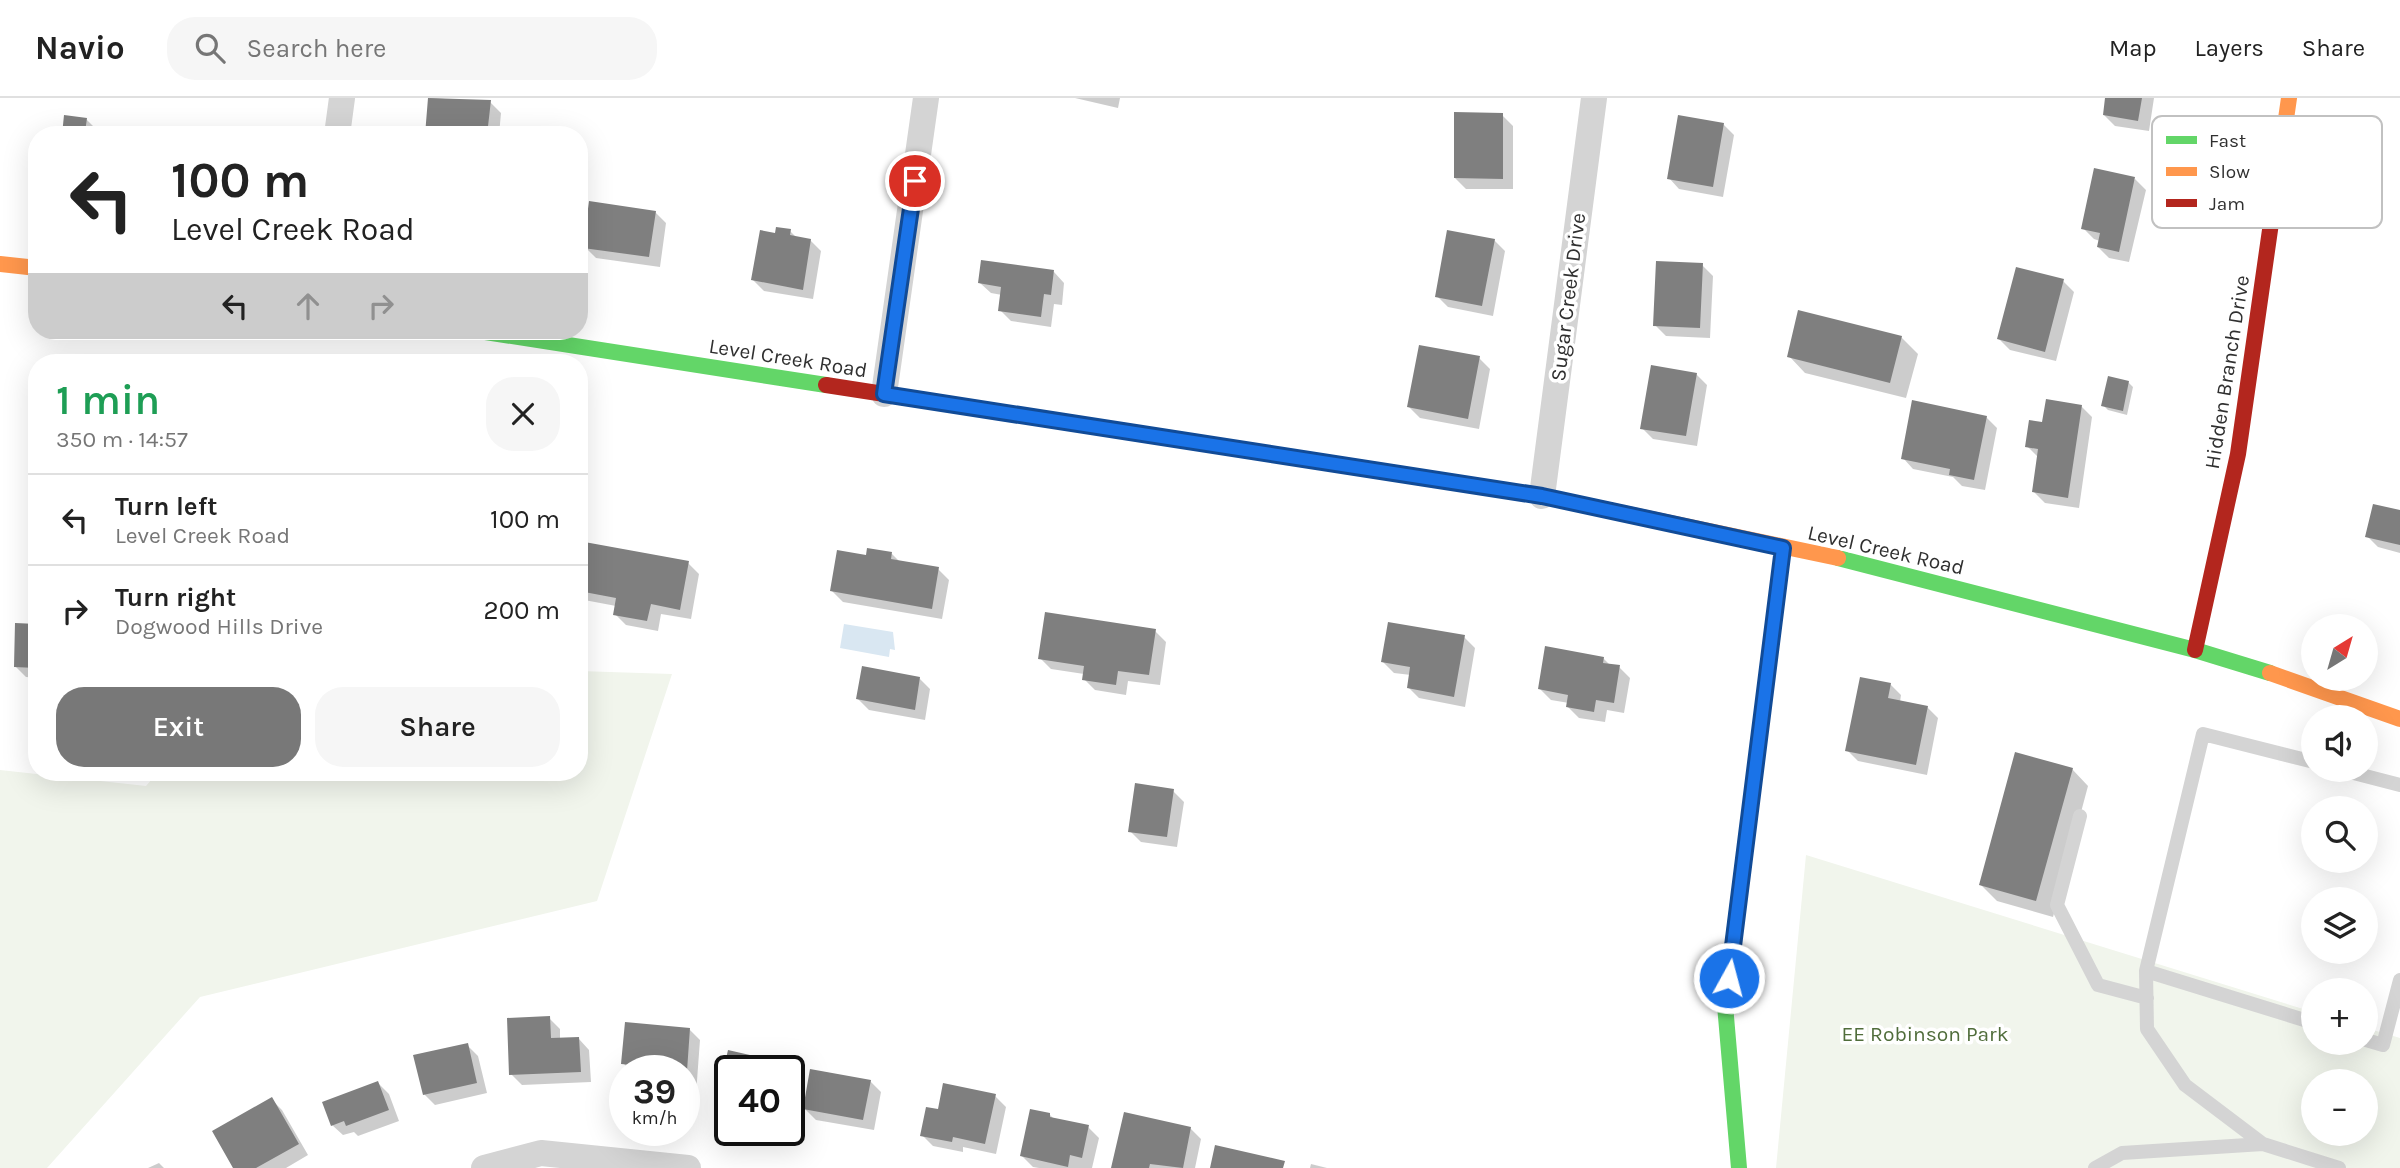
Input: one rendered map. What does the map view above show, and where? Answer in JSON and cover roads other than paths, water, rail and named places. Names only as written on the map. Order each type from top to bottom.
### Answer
[{"type":"street","points":[[338,126],[342,98]]},
{"type":"street","points":[[884,394],[926,98]]},
{"type":"street","name":"Sugar Creek Drive","points":[[1542,496],[1594,98]]},
{"type":"street","name":"Hidden Branch Drive","points":[[2286,116],[2289,98]]},
{"type":"street","name":"Hidden Branch Drive","points":[[2195,650],[2238,454],[2270,228]]},
{"type":"street","points":[[0,264],[28,267]]},
{"type":"street","name":"Level Creek Road","points":[[537,340],[1542,496],[1865,564],[2195,650],[2307,684],[2400,719]]},
{"type":"street","points":[[1739,1168],[1725,1005],[1783,548]]},
{"type":"street","points":[[484,1168],[541,1153],[688,1168]]},
{"type":"lane","points":[[2301,758],[2203,734],[2146,971],[2147,1029],[2185,1085],[2263,1144],[2339,1168]]},
{"type":"lane","points":[[2378,779],[2400,785]]},
{"type":"lane","points":[[2080,816],[2057,905],[2098,985],[2147,998]]},
{"type":"lane","points":[[2146,971],[2301,1018]]},
{"type":"lane","points":[[2378,1044],[2383,1045],[2400,980]]},
{"type":"lane","points":[[2095,1168],[2122,1153],[2263,1144]]},
{"type":"park label","name":"EE Robinson Park","points":[[1925,1034]]}]
